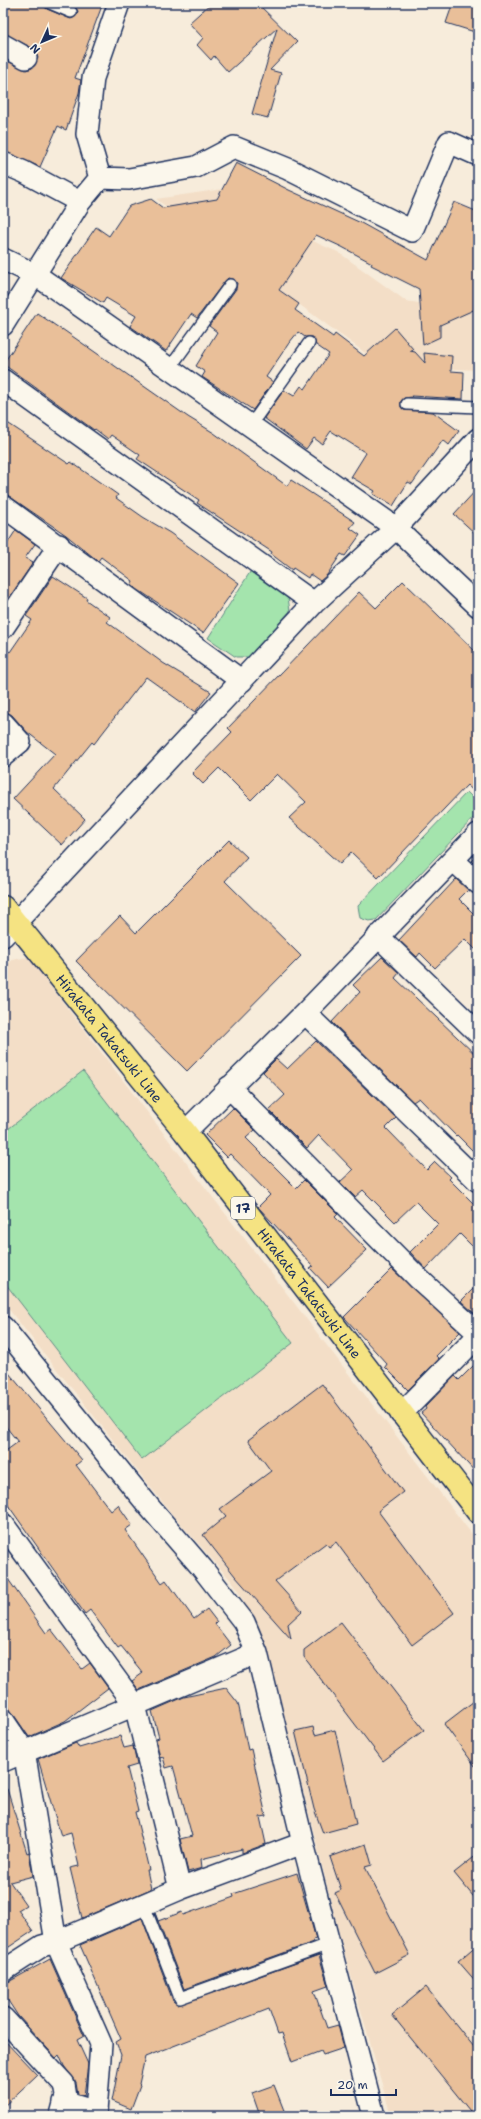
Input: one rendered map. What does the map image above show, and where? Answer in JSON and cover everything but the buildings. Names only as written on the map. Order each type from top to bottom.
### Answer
[{"type":"main road","name":"Hirakata Takatsuki Line","points":[[7,922],[184,1132],[478,1512]]},
{"type":"street","points":[[100,178],[87,134],[93,78],[118,3]]},
{"type":"street","points":[[3,45],[26,58]]},
{"type":"street","points":[[100,178],[129,179],[196,167],[234,147],[288,169],[412,231],[449,142],[478,155]]},
{"type":"street","points":[[3,163],[24,172],[80,202]]},
{"type":"street","points":[[3,325],[36,275],[80,202],[100,178]]},
{"type":"street","points":[[3,259],[36,275],[396,528],[478,606]]},
{"type":"street","points":[[3,380],[314,603]]},
{"type":"street","points":[[7,922],[242,681],[314,603],[396,528],[478,439]]},
{"type":"street","points":[[3,506],[59,545],[242,681]]},
{"type":"street","points":[[3,628],[59,545]]},
{"type":"street","points":[[3,723],[20,742],[3,756]]},
{"type":"street","points":[[184,1132],[306,1013],[378,936],[478,834]]},
{"type":"street","points":[[453,860],[478,883]]},
{"type":"street","points":[[378,936],[478,1033]]},
{"type":"street","points":[[306,1013],[478,1181]]},
{"type":"street","points":[[229,1087],[419,1279],[478,1335],[401,1414]]},
{"type":"street","points":[[3,1327],[202,1568],[244,1622],[257,1653],[303,1843],[374,2116]]},
{"type":"street","points":[[3,1524],[135,1705],[180,1889]]},
{"type":"street","points":[[3,1761],[257,1653]]},
{"type":"street","points":[[3,1720],[24,1751],[56,1942],[102,2044],[96,2112],[63,2109],[66,2096],[64,2084],[3,2018]]},
{"type":"street","points":[[3,1971],[42,1946],[56,1942],[180,1889],[303,1843]]},
{"type":"lane","points":[[50,3],[71,12]]},
{"type":"lane","points":[[169,369],[230,285]]},
{"type":"lane","points":[[250,426],[309,343]]},
{"type":"lane","points":[[407,404],[478,407]]},
{"type":"lane","points":[[144,1905],[180,1998],[329,1944]]},
{"type":"shaded area","points":[[223,189],[319,244],[338,252],[406,301],[425,304],[478,283],[478,370],[383,366],[156,199]]},
{"type":"shaded area","points":[[28,957],[478,1542],[478,2116],[391,2116],[340,1937],[267,1646],[235,1585],[172,1514],[3,1302],[3,1142],[5,1100],[3,1088],[3,970],[12,960]]},
{"type":"green space","points":[[252,569],[287,591],[290,611],[250,657],[236,657],[208,638]]},
{"type":"green space","points":[[467,792],[478,803],[478,813],[376,920],[369,921],[360,918],[358,906]]},
{"type":"green space","points":[[83,1071],[293,1343],[142,1460],[5,1283],[8,1129]]}]
